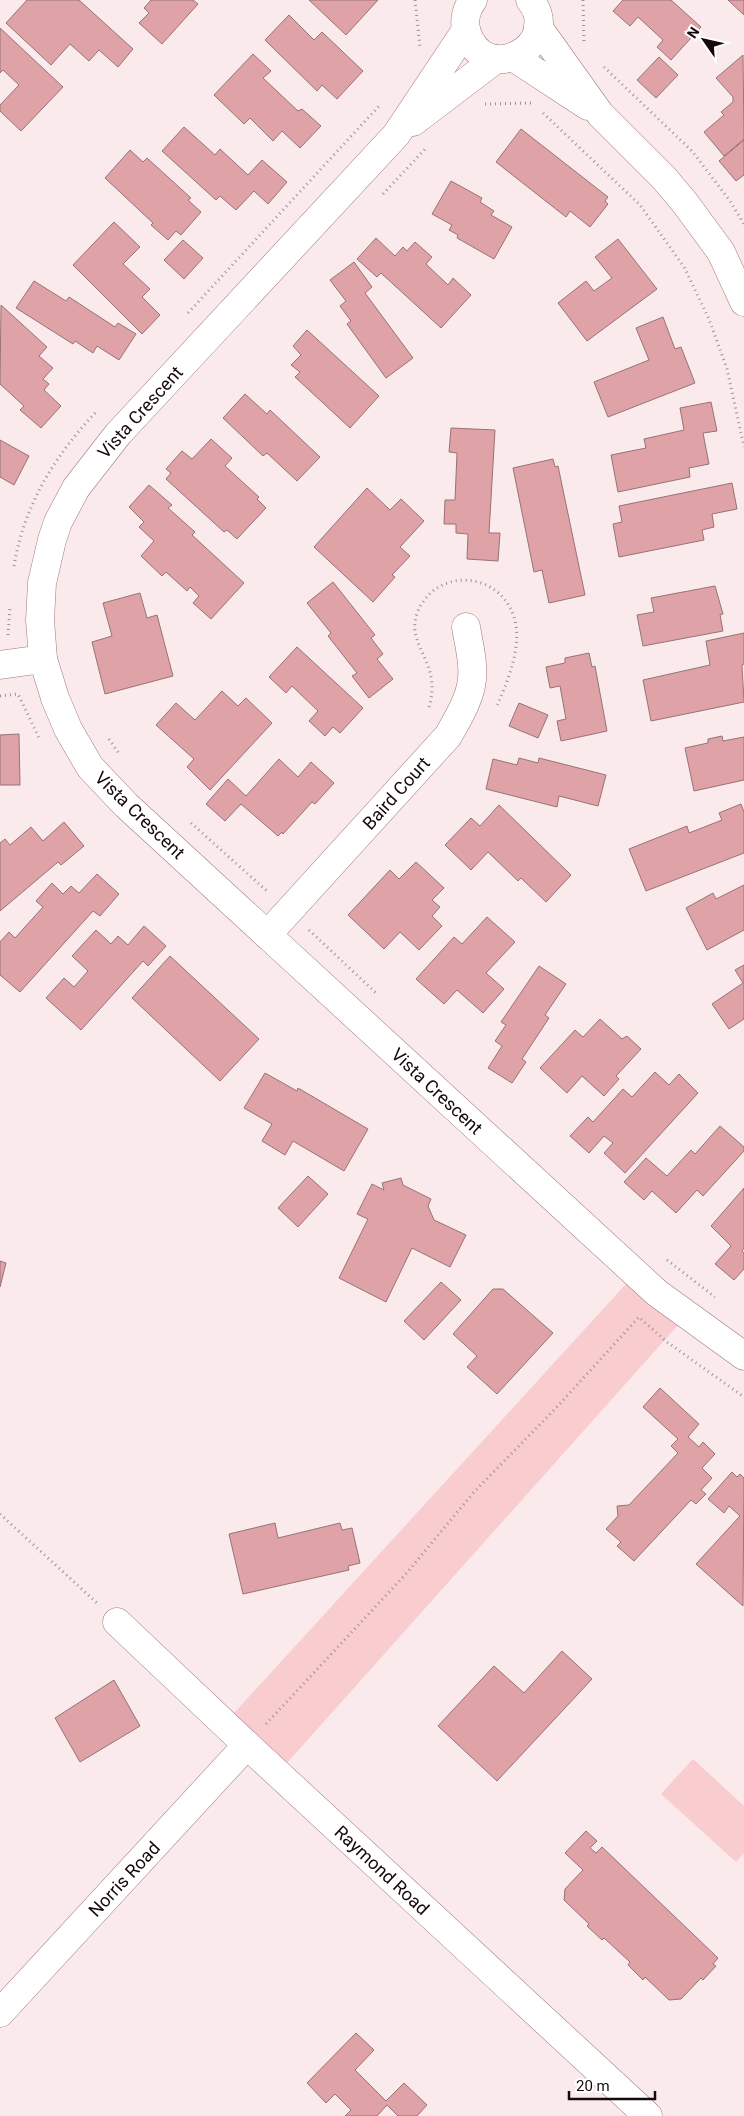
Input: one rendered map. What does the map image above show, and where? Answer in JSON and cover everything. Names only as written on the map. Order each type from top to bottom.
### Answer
[{"type":"street","name":"Vista Crescent","points":[[538,10],[531,45],[524,52],[504,58],[396,135],[118,434],[76,488],[52,540],[42,583],[40,620],[43,659],[54,698],[65,722],[90,766],[126,805],[657,1293],[744,1356]]},
{"type":"street","points":[[538,10],[600,114],[664,178],[685,203],[720,252],[744,302]]},
{"type":"street","name":"Vista Crescent","points":[[396,135],[465,11]]},
{"type":"street","points":[[465,11],[476,49],[504,58],[600,114]]},
{"type":"street","name":"Baird Court","points":[[267,935],[448,736],[463,709],[471,685],[471,657],[466,627]]},
{"type":"street","points":[[0,665],[43,659]]},
{"type":"street","name":"Raymond Road","points":[[117,1622],[247,1745],[648,2116]]},
{"type":"street","name":"Norris Road","points":[[0,2013],[247,1745]]},
{"type":"path","points":[[415,0],[420,51]]},
{"type":"path","points":[[583,0],[584,49]]},
{"type":"path","points":[[599,62],[692,151],[730,201],[744,224]]},
{"type":"path","points":[[476,104],[532,103]]},
{"type":"path","points":[[540,109],[640,205],[684,267],[709,318],[728,369],[744,447]]},
{"type":"path","points":[[381,197],[434,140]]},
{"type":"path","points":[[0,696],[18,694]]},
{"type":"path","points":[[107,737],[126,760]]},
{"type":"path","points":[[190,822],[268,892]]},
{"type":"path","points":[[308,931],[380,996]]},
{"type":"path","points":[[665,1259],[716,1298]]},
{"type":"path","points":[[247,1745],[405,1574],[474,1492],[556,1408],[639,1317],[668,1342],[744,1397]]},
{"type":"path","points":[[0,1514],[117,1622]]},
{"type":"shaded area","points":[[636,1273],[687,1315],[278,1773],[225,1723]]},
{"type":"shaded area","points":[[693,1759],[744,1806],[744,1853],[736,1862],[661,1794]]},
{"type":"building","points":[[27,0],[79,0],[133,49],[118,67],[99,50],[89,61],[70,44],[51,65],[6,23]]},
{"type":"building","points":[[151,0],[193,0],[198,4],[162,44],[139,23],[149,13],[144,8]]},
{"type":"building","points":[[309,0],[378,0],[346,35]]},
{"type":"building","points":[[623,0],[671,0],[701,27],[671,60],[657,47],[663,40],[638,17],[630,26],[613,11]]},
{"type":"building","points":[[728,0],[744,0],[744,15]]},
{"type":"building","points":[[289,15],[314,40],[322,32],[363,71],[337,99],[322,85],[317,91],[265,40]]},
{"type":"building","points":[[0,28],[63,87],[21,131],[0,111],[0,105],[19,85],[3,70],[0,73]]},
{"type":"building","points":[[253,54],[271,71],[263,78],[298,111],[302,109],[321,126],[300,148],[282,131],[273,141],[250,118],[244,124],[214,95]]},
{"type":"building","points":[[743,55],[744,139],[724,156],[704,132],[724,115],[721,112],[733,102],[733,97],[716,78]]},
{"type":"building","points":[[659,57],[678,75],[656,98],[637,80]]},
{"type":"building","points":[[184,127],[215,155],[220,149],[248,175],[262,160],[287,182],[268,204],[254,191],[236,210],[220,196],[216,200],[162,151]]},
{"type":"building","points":[[521,129],[608,197],[605,201],[608,204],[590,227],[570,211],[566,217],[496,162]]},
{"type":"building","points":[[744,140],[744,175],[736,181],[719,161]]},
{"type":"building","points":[[130,150],[143,162],[147,158],[191,198],[188,200],[201,212],[181,235],[176,231],[168,240],[151,225],[153,223],[105,178]]},
{"type":"building","points":[[451,181],[482,198],[480,202],[494,211],[491,215],[512,227],[494,259],[457,238],[458,235],[449,230],[452,225],[432,214]]},
{"type":"building","points":[[114,222],[140,247],[123,264],[150,289],[142,297],[160,315],[142,334],[73,265]]},
{"type":"building","points":[[376,238],[395,256],[403,247],[407,251],[415,242],[432,257],[426,264],[448,285],[453,278],[471,295],[441,328],[381,273],[377,277],[357,259]]},
{"type":"building","points":[[618,239],[657,289],[587,341],[558,303],[586,281],[594,291],[612,278],[595,257]]},
{"type":"building","points":[[183,240],[203,258],[184,279],[164,260]]},
{"type":"building","points":[[354,262],[372,287],[365,293],[413,358],[386,378],[347,324],[351,321],[340,306],[346,301],[330,280]]},
{"type":"building","points":[[34,281],[66,301],[69,297],[115,327],[118,323],[136,334],[119,360],[97,346],[93,353],[75,341],[73,344],[16,308]]},
{"type":"building","points":[[1,305],[47,347],[39,356],[53,368],[43,379],[49,384],[44,390],[61,406],[41,428],[20,410],[24,406],[0,384]]},
{"type":"building","points":[[663,317],[675,349],[681,347],[695,383],[608,417],[594,382],[649,360],[636,328]]},
{"type":"building","points":[[307,330],[379,396],[350,428],[295,377],[300,372],[291,365],[301,355],[293,346]]},
{"type":"building","points":[[245,394],[267,414],[270,410],[320,457],[297,481],[267,453],[263,456],[223,418]]},
{"type":"building","points":[[711,402],[717,431],[703,433],[709,464],[689,468],[690,477],[618,492],[611,455],[646,448],[644,439],[684,430],[680,408]]},
{"type":"building","points":[[451,428],[495,430],[489,533],[500,533],[498,561],[467,559],[468,534],[456,533],[456,524],[444,524],[445,500],[455,500],[457,453],[449,452]]},
{"type":"building","points":[[211,439],[232,458],[225,466],[259,497],[257,499],[266,508],[237,539],[227,530],[224,532],[166,479],[171,473],[166,469],[182,451],[192,459]]},
{"type":"building","points":[[0,440],[29,456],[14,485],[0,477]]},
{"type":"building","points":[[553,459],[555,467],[558,466],[585,595],[549,603],[542,570],[534,572],[513,468]]},
{"type":"building","points":[[732,483],[737,509],[712,514],[714,527],[702,530],[704,540],[619,557],[613,524],[622,522],[619,506]]},
{"type":"building","points":[[149,485],[172,505],[168,508],[195,532],[192,535],[244,583],[211,619],[193,603],[199,596],[190,587],[187,591],[166,572],[162,576],[141,556],[154,541],[139,527],[144,522],[129,507]]},
{"type":"building","points":[[367,488],[390,510],[401,499],[424,521],[400,547],[410,556],[392,575],[395,577],[373,602],[314,547]]},
{"type":"building","points":[[333,582],[375,635],[371,638],[383,654],[377,659],[393,679],[369,698],[352,676],[357,673],[328,636],[331,633],[307,603]]},
{"type":"building","points":[[715,586],[723,614],[720,615],[723,631],[643,646],[637,615],[654,612],[651,598]]},
{"type":"building","points":[[140,593],[147,618],[157,615],[173,676],[105,694],[92,642],[112,636],[103,603]]},
{"type":"building","points":[[744,633],[744,664],[742,665],[744,702],[651,721],[643,680],[710,665],[706,641]]},
{"type":"building","points":[[297,647],[363,708],[340,733],[333,727],[325,736],[309,721],[318,711],[292,686],[286,693],[269,677]]},
{"type":"building","points":[[589,653],[592,667],[595,666],[607,731],[561,741],[557,721],[566,719],[560,686],[550,688],[546,667],[565,663],[565,658]]},
{"type":"building","points":[[222,691],[238,706],[246,698],[272,723],[210,790],[187,767],[194,759],[156,725],[176,703],[195,720]]},
{"type":"building","points":[[519,703],[548,715],[538,738],[509,726]]},
{"type":"building","points":[[19,734],[20,785],[0,785],[0,735]]},
{"type":"building","points":[[722,736],[723,741],[744,737],[744,780],[694,791],[685,748],[708,743],[708,739]]},
{"type":"building","points":[[519,758],[538,763],[539,758],[606,775],[598,806],[559,796],[557,807],[486,789],[493,759],[517,765]]},
{"type":"building","points":[[279,759],[298,777],[311,762],[334,783],[315,804],[312,802],[283,834],[282,832],[278,836],[241,804],[225,821],[206,804],[228,779],[246,796]]},
{"type":"building","points":[[741,804],[744,812],[744,853],[646,891],[629,849],[687,826],[689,833],[722,820],[719,813]]},
{"type":"building","points":[[499,805],[571,875],[546,902],[521,878],[518,881],[488,852],[471,870],[445,845],[471,818],[480,826]]},
{"type":"building","points":[[64,822],[84,846],[61,865],[58,862],[0,911],[0,843],[5,839],[10,845],[31,827],[43,841]]},
{"type":"building","points":[[416,862],[444,888],[432,900],[440,907],[432,916],[442,926],[419,950],[400,932],[384,949],[348,915],[390,870],[399,879]]},
{"type":"building","points":[[97,874],[119,894],[100,916],[93,911],[20,992],[0,975],[0,942],[9,932],[15,938],[43,907],[36,901],[52,883],[63,894],[71,886],[79,893]]},
{"type":"building","points":[[744,885],[744,930],[707,950],[686,908],[713,893],[716,899]]},
{"type":"building","points":[[487,917],[515,942],[486,973],[504,989],[483,1013],[457,990],[444,1004],[416,979],[454,937],[462,944]]},
{"type":"building","points":[[144,926],[166,946],[148,966],[143,961],[81,1030],[46,998],[64,978],[74,987],[88,971],[72,956],[96,930],[111,944],[118,936],[128,945]]},
{"type":"building","points":[[170,956],[259,1039],[220,1081],[132,998]]},
{"type":"building","points":[[744,965],[744,1019],[729,1029],[712,1004],[743,983],[735,970]]},
{"type":"building","points":[[539,966],[566,984],[545,1015],[549,1018],[522,1059],[526,1062],[512,1083],[488,1068],[502,1046],[495,1041],[506,1025],[501,1022]]},
{"type":"building","points":[[600,1019],[622,1039],[627,1036],[641,1049],[616,1076],[619,1079],[604,1096],[582,1076],[567,1093],[540,1068],[575,1030],[583,1037]]},
{"type":"building","points":[[655,1072],[669,1085],[679,1074],[698,1093],[625,1173],[604,1153],[613,1143],[604,1136],[589,1153],[570,1136],[588,1117],[593,1122],[623,1089],[632,1097]]},
{"type":"building","points":[[265,1073],[297,1091],[298,1088],[368,1129],[344,1171],[293,1141],[285,1155],[262,1141],[272,1124],[244,1108]]},
{"type":"building","points":[[720,1126],[744,1147],[744,1151],[703,1196],[697,1190],[676,1213],[652,1191],[644,1200],[624,1182],[646,1158],[667,1176],[691,1150],[695,1154]]},
{"type":"building","points":[[308,1176],[328,1194],[298,1227],[278,1208]]},
{"type":"building","points":[[401,1178],[403,1185],[431,1199],[428,1206],[434,1220],[466,1235],[450,1267],[412,1248],[386,1302],[339,1278],[368,1219],[357,1214],[372,1184],[384,1190],[382,1183]]},
{"type":"building","points":[[744,1188],[744,1248],[742,1251],[744,1253],[744,1269],[734,1280],[715,1264],[731,1246],[711,1226]]},
{"type":"building","points":[[0,1261],[6,1263],[0,1287]]},
{"type":"building","points":[[441,1282],[461,1300],[424,1340],[404,1321]]},
{"type":"building","points":[[493,1289],[503,1289],[553,1333],[497,1394],[467,1367],[477,1356],[453,1334]]},
{"type":"building","points":[[660,1388],[699,1424],[688,1437],[699,1447],[703,1442],[715,1454],[702,1468],[712,1478],[701,1490],[706,1494],[696,1504],[691,1500],[634,1561],[617,1546],[621,1542],[606,1529],[618,1516],[617,1506],[629,1505],[678,1453],[671,1446],[678,1439],[643,1407]]},
{"type":"building","points":[[732,1472],[737,1477],[740,1474],[744,1478],[743,1606],[696,1564],[740,1516],[729,1506],[724,1513],[708,1499]]},
{"type":"building","points":[[275,1523],[278,1538],[340,1523],[342,1530],[352,1528],[360,1563],[348,1566],[349,1570],[243,1594],[229,1534]]},
{"type":"building","points":[[562,1651],[592,1679],[497,1781],[438,1726],[494,1666],[524,1693]]},
{"type":"building","points":[[114,1680],[140,1726],[80,1762],[55,1718]]},
{"type":"building","points":[[586,1831],[597,1841],[590,1848],[596,1853],[602,1847],[718,1958],[713,1964],[716,1966],[703,1980],[701,1978],[681,1999],[669,2000],[645,1977],[643,1980],[628,1965],[630,1962],[604,1938],[602,1940],[587,1926],[589,1924],[564,1900],[565,1889],[583,1870],[565,1853]]},
{"type":"building","points":[[356,2033],[374,2050],[355,2070],[386,2101],[404,2083],[427,2105],[417,2116],[398,2116],[387,2105],[377,2116],[345,2116],[351,2110],[335,2094],[326,2103],[307,2083]]}]
